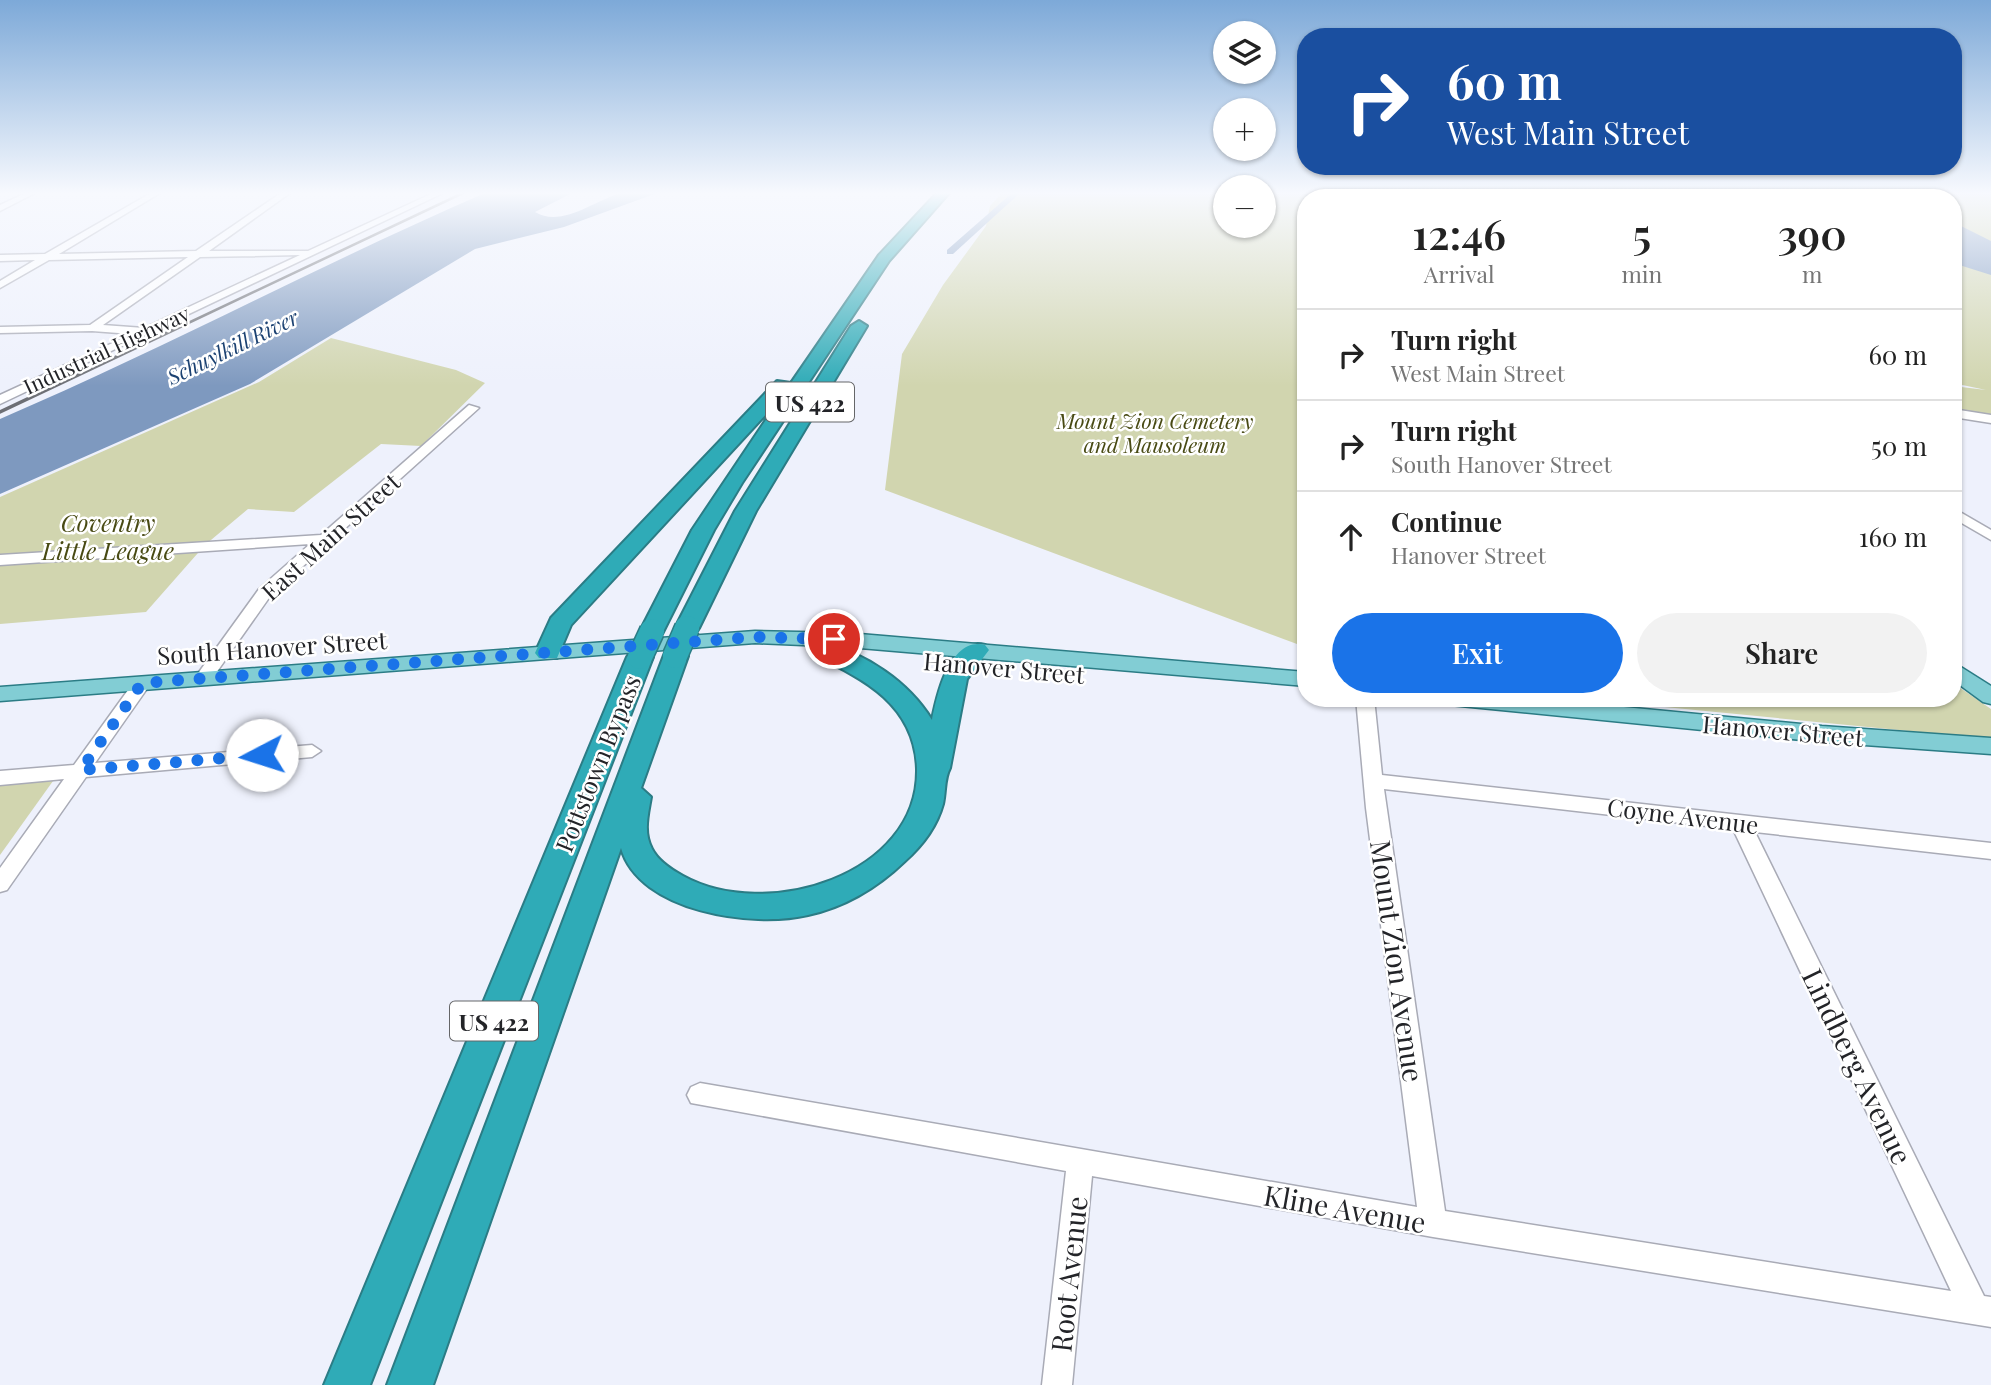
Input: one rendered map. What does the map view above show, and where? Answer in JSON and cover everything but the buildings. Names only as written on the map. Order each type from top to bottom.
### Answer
[{"type":"highway","name":"Pottstown Bypass","points":[[410,1385],[633,766],[703,530],[884,258]]},
{"type":"highway","name":"Pottstown Bypass","points":[[347,1385],[671,643],[786,441],[905,258]]},
{"type":"highway","points":[[548,653],[560,624],[713,459],[823,348]]},
{"type":"highway","points":[[822,650],[883,681],[917,714],[931,759],[929,805]]},
{"type":"highway","points":[[633,766],[642,779],[628,826],[630,838],[640,856],[667,883],[708,901],[739,907],[772,907],[808,902],[857,883],[899,850],[924,817],[929,805],[954,678],[971,656]]},
{"type":"main road","name":"Hanover Street","points":[[548,653],[755,637],[815,638],[971,656],[1091,676],[1297,688]]},
{"type":"main road","name":"Hanover Street","points":[[671,643],[971,656],[1297,678]]},
{"type":"main road","name":"South Hanover Street","points":[[0,694],[548,653]]},
{"type":"main road","points":[[1962,676],[1991,697]]},
{"type":"main road","name":"Hanover Street","points":[[1542,707],[1797,732],[1991,746]]},
{"type":"street","points":[[0,285],[45,258]]},
{"type":"street","points":[[92,328],[193,258]]},
{"type":"street","name":"Industrial Highway","points":[[0,400],[299,258]]},
{"type":"street","points":[[0,330],[92,328],[144,331]]},
{"type":"street","name":"East Main Street","points":[[203,678],[265,592],[473,408]]},
{"type":"street","points":[[1962,414],[1991,419]]},
{"type":"street","points":[[1962,518],[1991,536]]},
{"type":"street","points":[[0,560],[326,539]]},
{"type":"street","points":[[1,882],[142,683]]},
{"type":"street","name":"Mount Zion Avenue","points":[[1367,707],[1374,781],[1433,1223]]},
{"type":"street","points":[[0,778],[312,751]]},
{"type":"street","name":"Coyne Avenue","points":[[1374,781],[1991,851]]},
{"type":"street","name":"Lindberg Avenue","points":[[1740,822],[1983,1310]]},
{"type":"street","name":"Kline Avenue","points":[[700,1095],[1433,1223],[1983,1310]]},
{"type":"street","name":"Root Avenue","points":[[1056,1385],[1080,1162]]},
{"type":"green space","name":"Mount Zion Cemetery and Mausoleum","points":[[963,258],[1297,258],[1297,644],[885,490],[902,354],[943,285]]},
{"type":"green space","name":"Mount Zion Cemetery and Mausoleum","points":[[1962,258],[1991,258],[1991,416],[1962,411],[1962,387],[1986,390],[1962,385]]},
{"type":"green space","name":"Coventry Little League","points":[[331,338],[456,370],[485,383],[421,446],[381,444],[294,512],[248,509],[205,545],[146,612],[0,624],[0,497],[259,382]]},
{"type":"green space","points":[[1962,689],[1991,709],[1991,739],[1664,707],[1962,707]]},
{"type":"green space","points":[[53,781],[0,855],[0,785]]},
{"type":"water","name":"Schuylkill River","points":[[343,258],[461,258],[250,384],[0,494],[0,419],[122,364]]},
{"type":"water","points":[[1962,258],[1991,258],[1991,275],[1962,266]]},
{"type":"railway","points":[[184,325],[326,258]]},
{"type":"railway","points":[[0,412],[188,323]]},
{"type":"route","points":[[262,755],[81,770],[142,683],[755,637],[834,639]]}]
